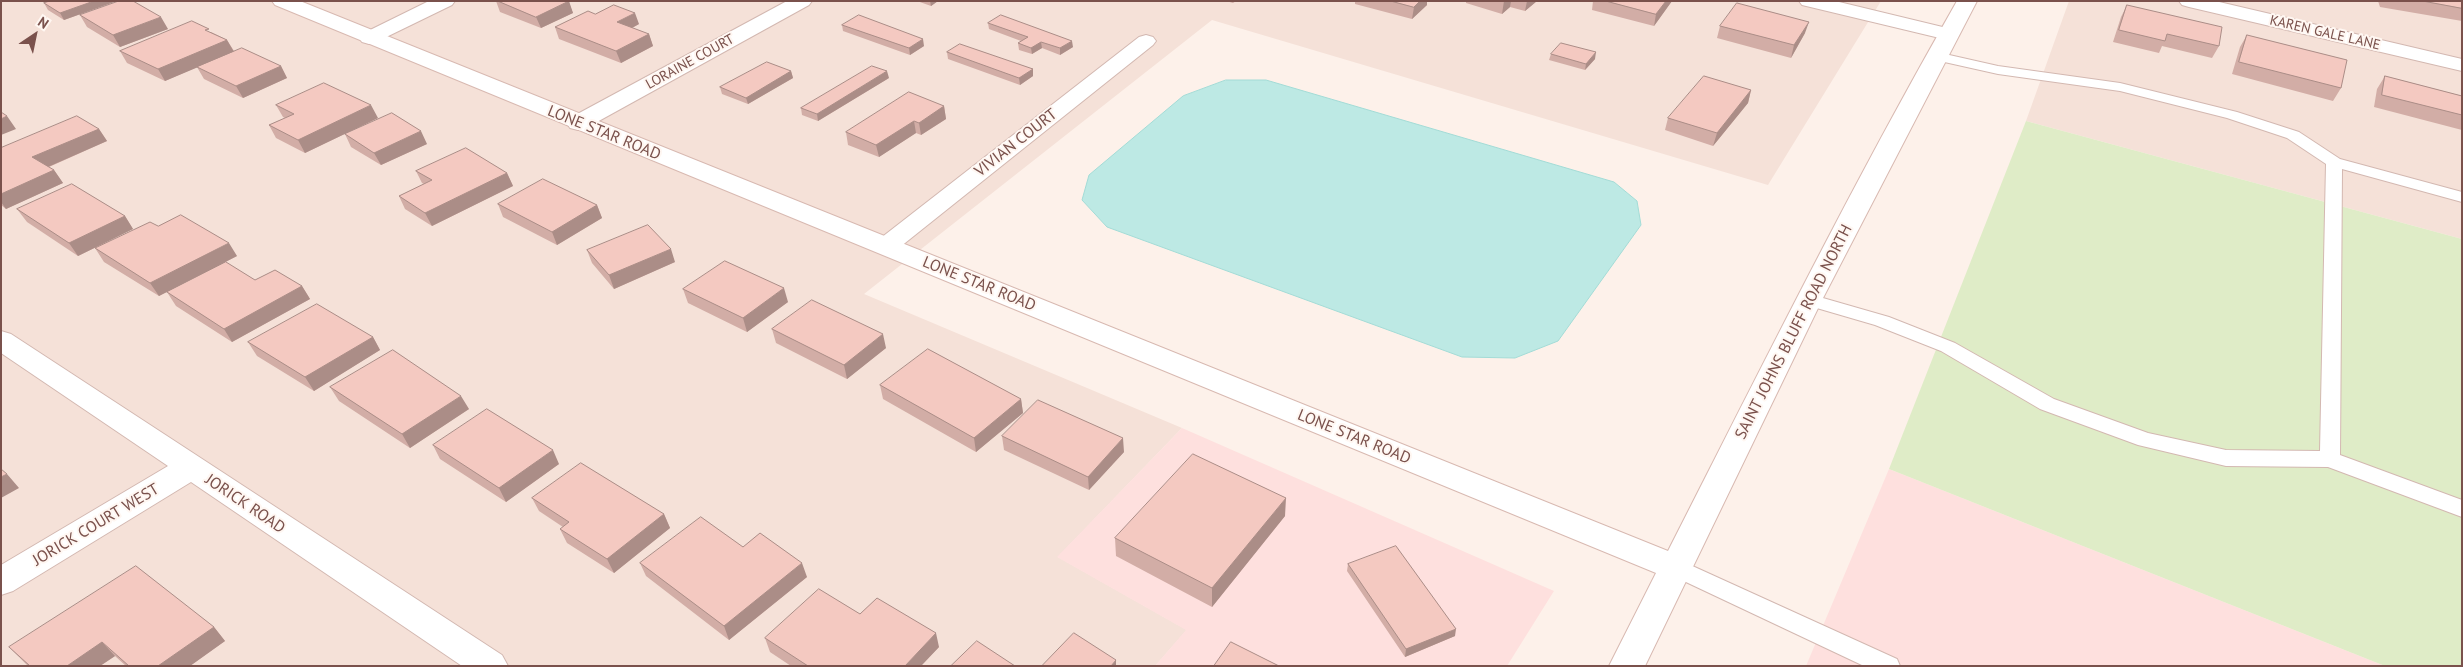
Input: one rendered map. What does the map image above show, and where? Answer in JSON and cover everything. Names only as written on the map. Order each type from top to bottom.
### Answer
[{"type":"street","name":"LONE STAR ROAD","points":[[282,1],[1676,568]]},
{"type":"street","points":[[369,38],[445,1]]},
{"type":"street","name":"LORAINE COURT","points":[[578,123],[802,1]]},
{"type":"street","points":[[1809,1],[1942,45]]},
{"type":"street","name":"SAINT JOHNS BLUFF ROAD NORTH","points":[[1627,666],[1809,300],[1942,45],[1967,1]]},
{"type":"street","name":"KAREN GALE LANE","points":[[2189,1],[2462,65]]},
{"type":"street","name":"VIVIAN COURT","points":[[886,246],[1146,41]]},
{"type":"street","name":"JORICK ROAD","points":[[1,340],[490,666]]},
{"type":"street","name":"JORICK COURT WEST","points":[[1,582],[191,468]]},
{"type":"lane","points":[[1942,45],[1998,70],[2120,87],[2232,115],[2293,135],[2334,162],[2462,197]]},
{"type":"lane","points":[[2330,459],[2334,162]]},
{"type":"lane","points":[[1809,300],[1882,321],[1948,347],[2047,404],[2145,440],[2226,458],[2330,459],[2462,509]]},
{"type":"lane","points":[[1676,568],[1888,666]]},
{"type":"shaded area","points":[[1,1],[1881,1],[1768,185],[1212,20],[864,294],[1182,428],[1058,557],[1187,630],[1155,666],[1,666]]},
{"type":"shaded area","points":[[2069,1],[2462,1],[2462,239],[2026,121]]},
{"type":"shaded area","points":[[1182,428],[1554,591],[1507,666],[1155,666],[1186,630],[1057,557]]},
{"type":"shaded area","points":[[1889,469],[2385,666],[1806,666]]},
{"type":"green space","points":[[2026,121],[2462,239],[2462,666],[2385,666],[1889,469]]},
{"type":"water","points":[[1226,80],[1266,80],[1614,182],[1637,201],[1641,225],[1558,341],[1515,358],[1462,357],[1107,227],[1082,200],[1089,175],[1183,96]]},
{"type":"building","points":[[50,1],[94,1],[60,13],[44,3]]},
{"type":"building","points":[[119,1],[133,1],[161,17],[113,35],[80,15]]},
{"type":"building","points":[[498,1],[569,1],[536,17]]},
{"type":"building","points":[[1391,1],[1420,1],[1414,7]]},
{"type":"building","points":[[1606,1],[1666,1],[1656,14]]},
{"type":"building","points":[[2423,1],[2462,1],[2462,8]]},
{"type":"building","points":[[1737,3],[1809,22],[1794,45],[1720,26]]},
{"type":"building","points":[[614,5],[635,13],[617,22],[649,34],[616,51],[555,27],[588,11],[595,14]]},
{"type":"building","points":[[2127,5],[2222,27],[2219,46],[2167,34],[2165,41],[2119,30]]},
{"type":"building","points":[[859,15],[923,39],[909,48],[842,25]]},
{"type":"building","points":[[1001,15],[1072,41],[1060,48],[1041,42],[1031,48],[1018,43],[1028,37],[988,23]]},
{"type":"building","points":[[192,21],[209,29],[205,30],[227,40],[158,69],[120,51]]},
{"type":"building","points":[[2247,35],[2347,60],[2341,88],[2239,62]]},
{"type":"building","points":[[1561,43],[1596,52],[1586,64],[1551,54]]},
{"type":"building","points":[[960,44],[1033,69],[1019,78],[947,52]]},
{"type":"building","points":[[242,48],[281,66],[236,86],[197,67]]},
{"type":"building","points":[[767,62],[791,71],[746,98],[720,87]]},
{"type":"building","points":[[872,66],[887,71],[817,114],[801,108]]},
{"type":"building","points":[[1704,76],[1751,90],[1717,133],[1668,118]]},
{"type":"building","points":[[2385,76],[2462,96],[2462,115],[2382,95]]},
{"type":"building","points":[[324,83],[371,105],[298,140],[269,125],[294,114],[276,105]]},
{"type":"building","points":[[909,92],[944,106],[919,123],[914,121],[876,145],[846,132]]},
{"type":"building","points":[[1,112],[7,116],[1,119]]},
{"type":"building","points":[[392,113],[421,131],[374,153],[345,134]]},
{"type":"building","points":[[77,116],[99,129],[32,157],[54,170],[1,194],[1,148]]},
{"type":"building","points":[[466,148],[507,173],[425,213],[399,196],[432,180],[416,171]]},
{"type":"building","points":[[543,179],[597,205],[552,232],[498,204]]},
{"type":"building","points":[[72,184],[125,216],[69,243],[17,209]]},
{"type":"building","points":[[181,215],[229,243],[150,283],[95,248],[150,222],[158,226]]},
{"type":"building","points":[[648,225],[671,249],[609,275],[587,250]]},
{"type":"building","points":[[725,261],[784,288],[743,318],[683,289]]},
{"type":"building","points":[[226,262],[255,280],[275,270],[302,286],[224,329],[167,292]]},
{"type":"building","points":[[812,300],[883,334],[844,365],[772,329]]},
{"type":"building","points":[[317,304],[373,337],[305,377],[248,342]]},
{"type":"building","points":[[928,349],[1021,399],[974,438],[880,385]]},
{"type":"building","points":[[393,350],[461,396],[402,434],[330,387]]},
{"type":"building","points":[[1038,400],[1123,438],[1088,477],[1002,436]]},
{"type":"building","points":[[487,409],[553,450],[499,488],[433,445]]},
{"type":"building","points":[[1193,454],[1286,498],[1212,588],[1115,538]]},
{"type":"building","points":[[581,463],[664,514],[607,559],[560,529],[569,522],[532,498]]},
{"type":"building","points":[[1,469],[7,474],[1,477]]},
{"type":"building","points":[[701,517],[743,547],[760,533],[802,563],[724,626],[640,563]]},
{"type":"building","points":[[1396,546],[1456,629],[1406,649],[1348,564]]},
{"type":"building","points":[[136,566],[214,627],[158,666],[129,666],[102,642],[67,666],[30,666],[9,647]]},
{"type":"building","points":[[819,589],[860,614],[877,598],[936,633],[905,666],[808,666],[765,638]]},
{"type":"building","points":[[1074,633],[1116,660],[1111,666],[1042,666]]},
{"type":"building","points":[[977,641],[1015,666],[951,666]]},
{"type":"building","points":[[1231,642],[1279,666],[1214,666]]}]
